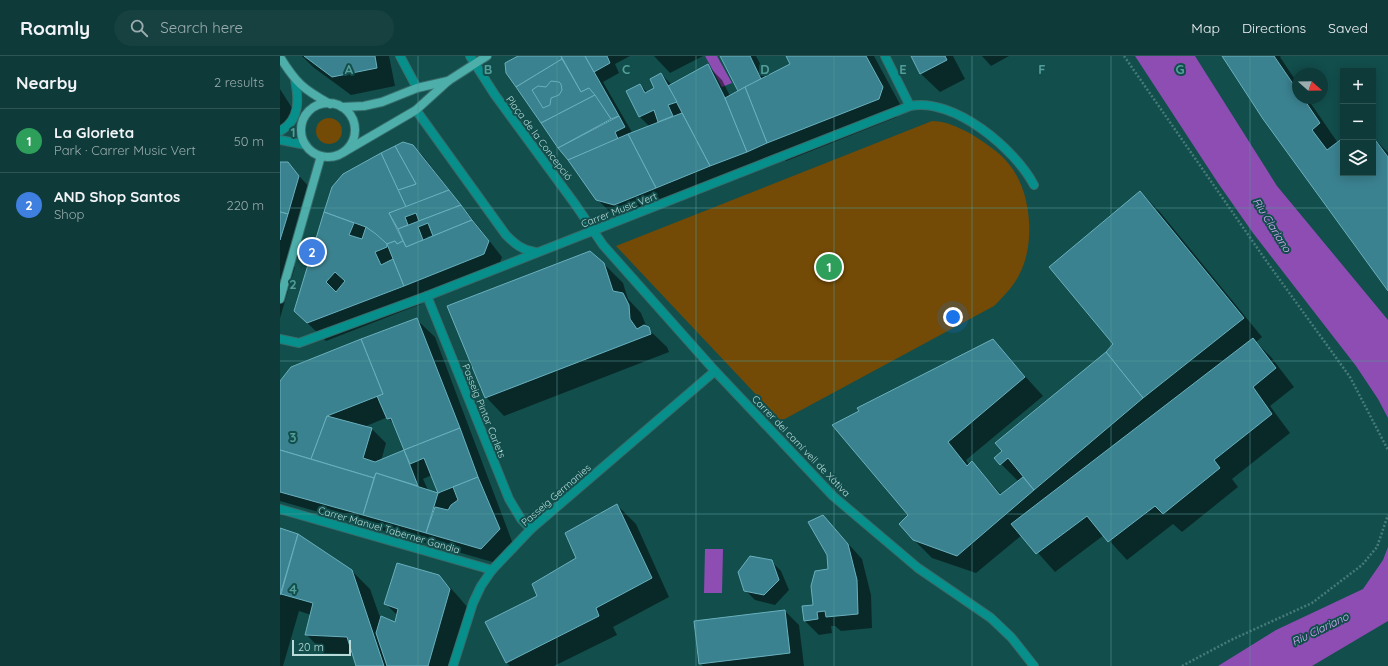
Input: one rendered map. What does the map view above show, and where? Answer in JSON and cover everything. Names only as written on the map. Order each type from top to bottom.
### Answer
[{"type":"street","points":[[400,56],[417,88]]},
{"type":"street","points":[[330,104],[314,108],[304,121],[303,137],[310,150],[321,156],[329,157],[344,152],[416,110],[472,60],[487,56]]},
{"type":"street","points":[[885,56],[910,106],[922,105],[935,107],[955,115],[978,128],[1010,151],[1020,163],[1034,185]]},
{"type":"street","points":[[280,57],[294,80],[311,93],[330,104],[342,107],[364,106],[382,102],[417,88],[448,81]]},
{"type":"street","name":"Plaça de la Concepció","points":[[472,60],[495,95],[576,204],[593,231]]},
{"type":"street","points":[[280,132],[288,126],[294,118],[298,107],[294,80]]},
{"type":"street","name":"Carrer Music Vert","points":[[280,339],[299,343],[427,296],[910,106]]},
{"type":"street","points":[[342,107],[349,113],[353,120],[355,129],[352,142],[344,152]]},
{"type":"street","points":[[416,110],[506,235],[519,247],[526,251],[536,252]]},
{"type":"street","points":[[280,140],[306,145]]},
{"type":"street","points":[[280,299],[321,156]]},
{"type":"street","name":"Carrer del camí vell de Xàtiva","points":[[593,231],[715,371],[833,496],[918,568],[991,618],[1011,637],[1034,666]]},
{"type":"street","name":"Passeig Pintor Carlets","points":[[427,296],[509,499],[521,519],[531,528]]},
{"type":"street","name":"Passeig Germanies","points":[[453,666],[473,603],[481,586],[492,570],[531,528],[715,371]]},
{"type":"street","name":"Carrer Manuel Taberner Gandia","points":[[280,509],[492,570]]},
{"type":"path","points":[[1124,56],[1267,262],[1350,377],[1388,450]]},
{"type":"path","points":[[1182,666],[1231,640],[1312,603],[1362,565],[1376,547],[1388,515]]},
{"type":"shaded area","points":[[329,118],[338,122],[342,131],[338,140],[329,144],[320,140],[316,131],[320,122]]},
{"type":"shaded area","points":[[932,121],[952,125],[977,138],[1002,157],[1016,174],[1022,187],[1029,216],[1028,246],[1025,260],[1018,278],[1012,287],[994,306],[781,421],[616,246]]},
{"type":"water","points":[[705,56],[717,56],[732,83],[722,87]]},
{"type":"water","name":"Riu Clariano","points":[[1135,56],[1195,56],[1277,186],[1388,320],[1388,418],[1378,399],[1356,366],[1253,233],[1218,183]]},
{"type":"water","name":"Riu Clariano","points":[[1388,547],[1388,621],[1312,666],[1218,666],[1276,630],[1363,589],[1383,560]]},
{"type":"water","points":[[705,549],[723,549],[722,593],[704,593]]},
{"type":"building","points":[[304,56],[375,56],[377,68],[332,77]]},
{"type":"building","points":[[518,56],[561,56],[562,59],[516,87],[506,73],[505,63]]},
{"type":"building","points":[[561,56],[585,56],[619,116],[611,119],[589,88],[581,92]]},
{"type":"building","points":[[585,56],[607,56],[610,63],[594,72]]},
{"type":"building","points":[[720,56],[750,56],[761,79],[738,91]]},
{"type":"building","points":[[786,56],[866,56],[883,87],[879,99],[767,143],[745,87],[790,64]]},
{"type":"building","points":[[911,56],[945,56],[947,60],[920,74]]},
{"type":"building","points":[[1222,56],[1274,56],[1292,82],[1292,104],[1307,104],[1320,123],[1312,130],[1327,150],[1340,140],[1340,176],[1376,176],[1376,141],[1388,157],[1388,291],[1263,119]]},
{"type":"building","points":[[562,59],[581,92],[589,88],[595,95],[541,123],[516,87]]},
{"type":"building","points":[[708,64],[725,98],[747,152],[710,166],[668,86]]},
{"type":"building","points":[[661,73],[677,102],[668,105],[673,116],[658,122],[654,110],[639,117],[626,91],[640,84],[645,93],[654,88],[650,79]]},
{"type":"building","points":[[551,81],[559,82],[562,90],[559,95],[551,98],[550,105],[543,108],[532,90],[538,86],[546,87]]},
{"type":"building","points":[[745,87],[767,143],[747,152],[725,98]]},
{"type":"building","points":[[595,95],[611,119],[558,148],[541,123]]},
{"type":"building","points":[[682,113],[710,166],[656,188],[628,134]]},
{"type":"building","points":[[619,116],[625,127],[615,132],[618,139],[568,160],[558,148]]},
{"type":"building","points":[[628,134],[656,188],[614,205],[596,200],[568,160]]},
{"type":"building","points":[[403,142],[413,145],[449,190],[406,207],[398,190],[416,184],[395,146]]},
{"type":"building","points":[[395,146],[416,184],[398,190],[381,153]]},
{"type":"building","points":[[381,153],[406,207],[389,213],[403,241],[397,244],[395,241],[387,244],[366,227],[324,212],[332,187],[343,174]]},
{"type":"building","points":[[280,162],[288,162],[299,176],[288,214],[280,212]]},
{"type":"building","points":[[449,190],[461,205],[419,221],[416,213],[405,217],[408,225],[398,229],[389,213]]},
{"type":"building","points":[[1140,191],[1244,318],[1143,398],[1106,352],[1113,344],[1049,267]]},
{"type":"building","points":[[461,205],[472,220],[433,236],[428,223],[418,227],[423,240],[406,247],[398,229]]},
{"type":"building","points":[[280,212],[288,214],[280,240]]},
{"type":"building","points":[[324,212],[354,223],[349,235],[362,239],[366,227],[387,244],[387,247],[375,252],[381,265],[393,259],[404,286],[307,323],[294,311]],"holes":[[[335,272],[345,281],[336,292],[326,282]]]},
{"type":"building","points":[[472,220],[489,241],[484,254],[404,286],[387,244],[395,241],[397,244],[403,241],[406,247]]},
{"type":"building","points":[[590,251],[604,263],[613,291],[623,293],[629,305],[630,319],[637,329],[644,325],[649,327],[651,334],[485,398],[447,306]]},
{"type":"building","points":[[417,318],[460,428],[404,450],[391,418],[387,419],[377,396],[383,394],[361,339]]},
{"type":"building","points":[[1253,338],[1276,368],[1253,387],[1272,414],[1214,460],[1220,468],[1163,514],[1155,506],[1108,542],[1087,516],[1036,554],[1011,524]]},
{"type":"building","points":[[361,339],[383,394],[327,416],[311,459],[280,450],[280,381],[291,367]]},
{"type":"building","points":[[993,339],[1025,377],[948,442],[967,466],[972,461],[1000,495],[1023,477],[1034,490],[957,556],[913,540],[899,524],[908,515],[832,425],[859,411],[857,408]]},
{"type":"building","points":[[1106,352],[1143,398],[1034,490],[1008,458],[1000,465],[994,458],[1002,451],[995,443]]},
{"type":"building","points":[[327,416],[372,428],[363,458],[375,462],[404,450],[418,486],[376,473],[374,478],[311,459]]},
{"type":"building","points":[[460,428],[478,477],[438,493],[424,458],[410,464],[404,450]]},
{"type":"building","points":[[280,450],[374,478],[363,515],[280,492]]},
{"type":"building","points":[[376,473],[438,493],[426,533],[363,515]]},
{"type":"building","points":[[478,477],[500,529],[481,549],[426,533],[435,507],[448,510],[451,505],[458,500],[453,487]]},
{"type":"building","points":[[617,504],[652,578],[596,608],[599,616],[506,663],[485,622],[537,596],[532,584],[576,558],[565,533]]},
{"type":"building","points":[[823,515],[848,544],[857,580],[858,614],[826,617],[825,611],[817,612],[818,619],[804,621],[802,606],[813,605],[811,586],[815,571],[828,569],[827,555],[808,522]]},
{"type":"building","points":[[280,528],[298,534],[280,595]]},
{"type":"building","points":[[298,534],[352,570],[384,666],[356,666],[347,637],[305,635],[313,603],[281,594]]},
{"type":"building","points":[[750,556],[772,560],[779,580],[764,595],[744,591],[738,572]]},
{"type":"building","points":[[397,563],[439,575],[450,589],[428,666],[387,666],[376,633],[381,616],[395,622],[398,609],[384,604]]},
{"type":"building","points":[[785,610],[790,653],[699,664],[694,621]]},
{"type":"place","name":"AND Shop Santos","points":[[312,252]]},
{"type":"place","name":"La Glorieta","points":[[829,267]]}]
